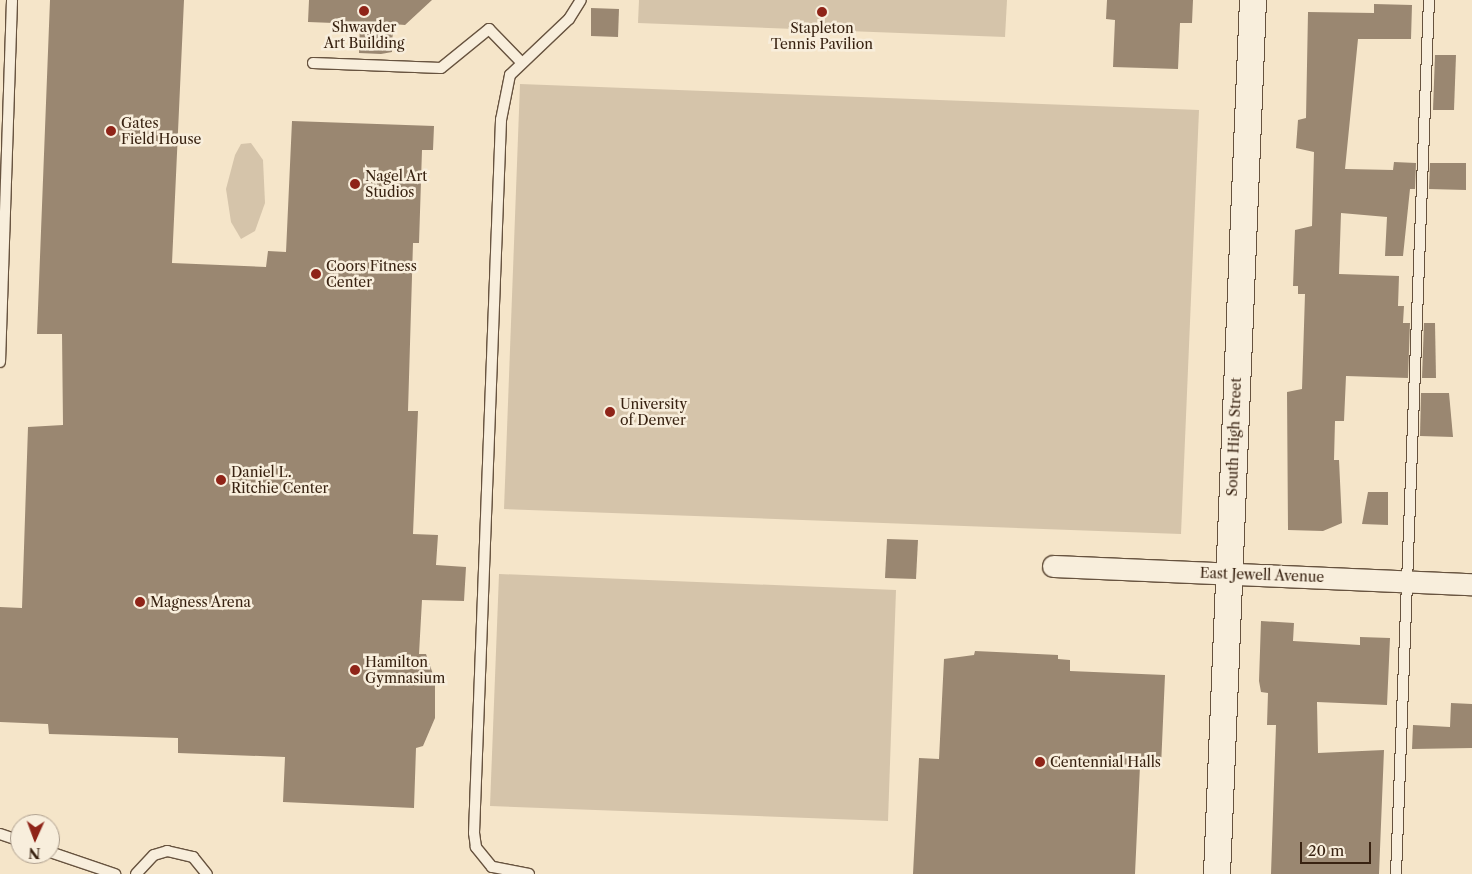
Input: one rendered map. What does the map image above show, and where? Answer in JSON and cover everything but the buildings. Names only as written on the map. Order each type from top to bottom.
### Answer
[{"type":"street","name":"South High Street","points":[[1217,874],[1253,0]]},
{"type":"street","name":"East Jewell Avenue","points":[[1053,566],[1472,584]]},
{"type":"lane","points":[[0,362],[12,0]]},
{"type":"lane","points":[[530,874],[492,867],[476,847],[474,833],[501,120],[504,89],[520,61],[569,19],[581,0]]},
{"type":"lane","points":[[1396,874],[1429,0]]},
{"type":"lane","points":[[313,63],[441,68],[489,29],[520,61]]},
{"type":"lane","points":[[136,874],[154,855],[167,851],[193,857],[207,874]]},
{"type":"lane","points":[[60,855],[115,874]]},
{"type":"shaded area","name":"Stapleton Tennis Pavilion","points":[[639,0],[1007,0],[1005,37],[638,23]]},
{"type":"shaded area","points":[[520,84],[1199,110],[1181,534],[504,509]]},
{"type":"shaded area","points":[[251,143],[263,160],[265,203],[255,231],[241,239],[231,222],[226,189],[235,155],[241,144]]},
{"type":"shaded area","points":[[499,574],[896,590],[888,821],[490,806]]},
{"type":"place","name":"Shwayder Art Building","points":[[364,11]]},
{"type":"place","name":"Stapleton Tennis Pavilion","points":[[822,12]]},
{"type":"place","name":"Gates Field House","points":[[111,131]]},
{"type":"place","name":"Nagel Art Studios","points":[[355,184]]},
{"type":"place","name":"Coors Fitness Center","points":[[316,274]]},
{"type":"place","name":"University of Denver","points":[[610,412]]},
{"type":"place","name":"Daniel L. Ritchie Center","points":[[221,480]]},
{"type":"place","name":"Magness Arena","points":[[140,602]]},
{"type":"place","name":"Hamilton Gymnasium","points":[[355,670]]},
{"type":"place","name":"Centennial Halls","points":[[1040,762]]}]
